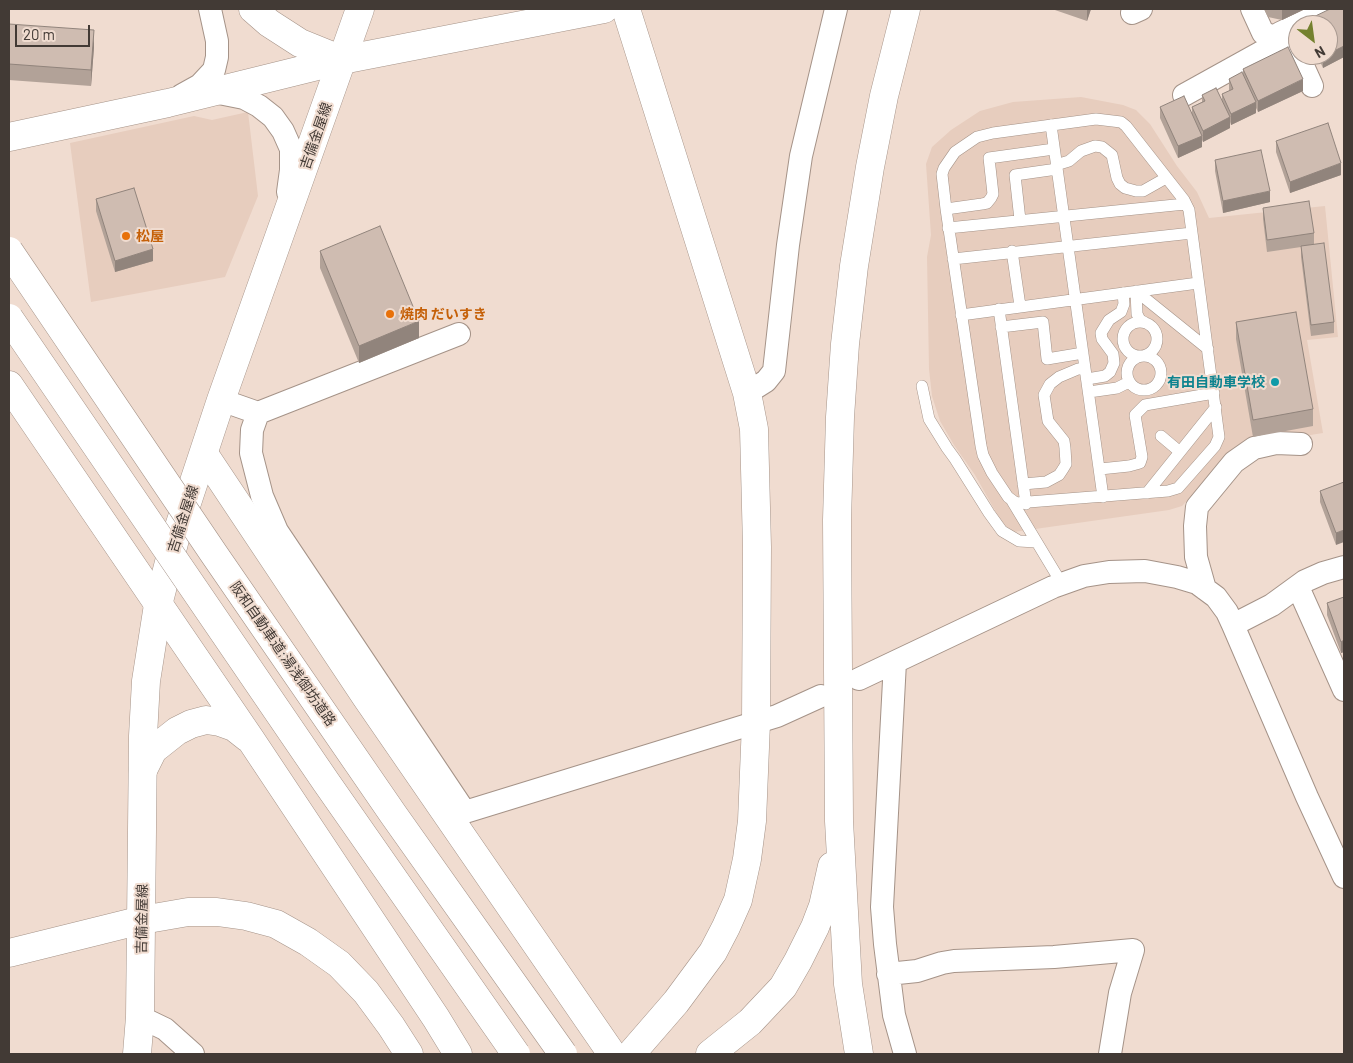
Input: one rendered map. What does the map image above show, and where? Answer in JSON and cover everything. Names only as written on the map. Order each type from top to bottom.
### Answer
[{"type":"main road","points":[[253,9],[269,23],[300,43],[342,60]]},
{"type":"main road","name":"吉備金屋線","points":[[137,1054],[140,1017],[146,681],[158,605],[175,539],[222,400],[360,9]]},
{"type":"main road","points":[[9,137],[168,103],[342,60],[604,9]]},
{"type":"main road","points":[[626,9],[747,393],[754,429],[756,469],[756,723],[752,821],[748,860],[738,900],[709,959],[676,1002],[631,1054]]},
{"type":"main road","points":[[859,1054],[848,984],[839,820],[837,520],[845,344],[854,266],[884,96],[906,9]]},
{"type":"main road","name":"阪和自動車道;湯浅御坊道路","points":[[9,251],[382,798],[563,1054]]},
{"type":"main road","points":[[9,318],[326,782],[516,1054]]},
{"type":"main road","points":[[9,385],[251,740],[458,1054]]},
{"type":"main road","points":[[204,454],[366,697],[612,1054]]},
{"type":"main road","points":[[143,770],[153,750],[177,731],[191,724],[206,720],[220,722],[234,727],[251,740]]},
{"type":"main road","points":[[710,1054],[750,1022],[783,986],[798,961],[823,906],[829,884],[839,820]]},
{"type":"main road","points":[[9,953],[142,920],[188,912],[217,912],[246,916],[276,924],[308,942],[339,964],[366,992],[391,1026],[408,1054]]},
{"type":"street","points":[[168,103],[200,85],[214,70],[217,56],[217,41],[210,9]]},
{"type":"street","points":[[747,393],[766,382],[774,371],[788,245],[801,156],[836,9]]},
{"type":"street","points":[[1252,9],[1263,33],[1288,41]]},
{"type":"street","points":[[1184,95],[1267,49],[1278,38],[1280,33],[1331,9]]},
{"type":"street","points":[[1303,65],[1312,86]]},
{"type":"street","points":[[214,92],[244,98],[259,106],[273,117],[283,131],[291,149],[284,228]]},
{"type":"street","points":[[222,400],[258,413],[460,334]]},
{"type":"street","points":[[258,413],[252,430],[251,453],[262,496],[277,531],[465,812],[756,723],[777,716],[821,696]]},
{"type":"street","points":[[1205,590],[1196,558],[1195,526],[1197,507],[1234,462],[1254,448],[1276,443],[1301,444]]},
{"type":"street","points":[[1234,625],[1272,605],[1323,573],[1344,567]]},
{"type":"street","points":[[859,679],[1062,584],[1084,576],[1109,572],[1145,571],[1178,577],[1197,584],[1216,597],[1234,625],[1307,797],[1344,877]]},
{"type":"street","points":[[1298,587],[1344,690]]},
{"type":"street","points":[[895,662],[882,908],[894,1016],[905,1054]]},
{"type":"street","points":[[888,974],[917,971],[954,960],[1054,957],[1133,950],[1120,993],[1110,1054]]},
{"type":"street","points":[[140,1017],[165,1029],[193,1054]]},
{"type":"lane","points":[[1012,501],[1026,504],[1147,493],[1178,488],[1215,446],[1219,437],[1189,210],[1126,126],[1120,122],[1096,119],[977,137],[955,152],[942,174],[948,228],[983,455],[992,473],[1012,501],[1062,584]]},
{"type":"lane","points":[[1051,125],[1103,496]]},
{"type":"lane","points":[[1020,220],[1015,175],[1057,167],[1069,161],[1081,151],[1095,146],[1102,147],[1112,155],[1117,178],[1125,188],[1144,191],[1166,178]]},
{"type":"lane","points":[[946,209],[987,203],[993,194],[989,158],[1054,149]]},
{"type":"lane","points":[[948,228],[1185,204]]},
{"type":"lane","points":[[953,259],[1192,233]]},
{"type":"lane","points":[[1012,252],[1020,306]]},
{"type":"lane","points":[[961,314],[1198,284]]},
{"type":"lane","points":[[1136,291],[1137,314],[1140,320],[1144,322],[1154,328],[1158,339],[1153,351],[1143,356],[1137,358],[1129,365],[1127,376],[1129,382],[1138,389],[1143,390],[1154,388],[1158,384],[1162,373],[1161,367],[1154,358],[1143,356],[1132,354],[1128,351],[1123,342],[1123,336],[1132,324],[1144,322]]},
{"type":"lane","points":[[1136,291],[1208,349]]},
{"type":"lane","points":[[1024,484],[1046,482],[1058,475],[1066,464],[1064,441],[1048,421],[1044,395],[1050,384],[1059,377],[1078,369],[1086,374],[1105,376],[1112,368],[1114,354],[1102,339],[1101,333],[1108,320],[1121,312],[1124,304],[1123,293]]},
{"type":"lane","points":[[999,309],[1026,504]]},
{"type":"lane","points":[[1001,327],[1043,322],[1048,359],[1083,353]]},
{"type":"lane","points":[[1089,392],[1118,388],[1129,382]]},
{"type":"lane","points":[[922,386],[929,419],[1002,530],[1019,541],[1036,542]]},
{"type":"lane","points":[[1100,469],[1140,463],[1142,457],[1135,415],[1145,405],[1214,393]]},
{"type":"lane","points":[[1147,493],[1216,407]]},
{"type":"lane","points":[[1161,436],[1180,452]]},
{"type":"shaded area","points":[[1081,97],[1123,105],[1136,110],[1150,124],[1177,166],[1197,192],[1209,218],[1325,206],[1338,337],[1307,340],[1323,433],[1241,446],[1182,506],[1169,510],[1014,532],[1002,523],[975,475],[954,445],[940,421],[932,396],[929,369],[927,257],[931,235],[926,164],[932,147],[951,130],[980,111],[1013,102]]},
{"type":"shaded area","points":[[248,112],[258,196],[225,277],[91,302],[70,143],[194,116],[212,120]]},
{"type":"building","points":[[1330,9],[1344,9],[1344,46],[1338,49],[1338,15],[1318,15]]},
{"type":"building","points":[[9,24],[94,30],[91,70],[9,64]]},
{"type":"building","points":[[1288,47],[1288,65],[1296,65],[1303,79],[1258,101],[1243,69]]},
{"type":"building","points":[[1242,72],[1256,102],[1231,114],[1222,94],[1233,89],[1229,79]]},
{"type":"building","points":[[1216,88],[1230,117],[1203,131],[1192,107],[1205,101],[1202,95]]},
{"type":"building","points":[[1184,96],[1202,136],[1178,146],[1160,107]]},
{"type":"building","points":[[1328,123],[1341,163],[1290,182],[1276,141]]},
{"type":"building","points":[[1261,150],[1270,191],[1223,201],[1215,160]]},
{"type":"building","points":[[134,188],[153,249],[115,261],[96,199]]},
{"type":"building","points":[[1309,201],[1314,233],[1267,240],[1263,208]]},
{"type":"building","points":[[380,226],[419,321],[359,346],[320,251]]},
{"type":"building","points":[[1324,243],[1334,322],[1311,325],[1301,246]]},
{"type":"building","name":"有田自動車学校","points":[[1296,312],[1313,409],[1253,420],[1236,322]]},
{"type":"building","points":[[1344,482],[1344,530],[1336,533],[1320,491]]},
{"type":"building","points":[[1344,597],[1344,640],[1341,642],[1327,603]]},
{"type":"place","name":"松屋","points":[[126,236]]},
{"type":"place","name":"焼肉 だいすき","points":[[390,314]]},
{"type":"place","name":"有田自動車学校","points":[[1275,382]]}]
